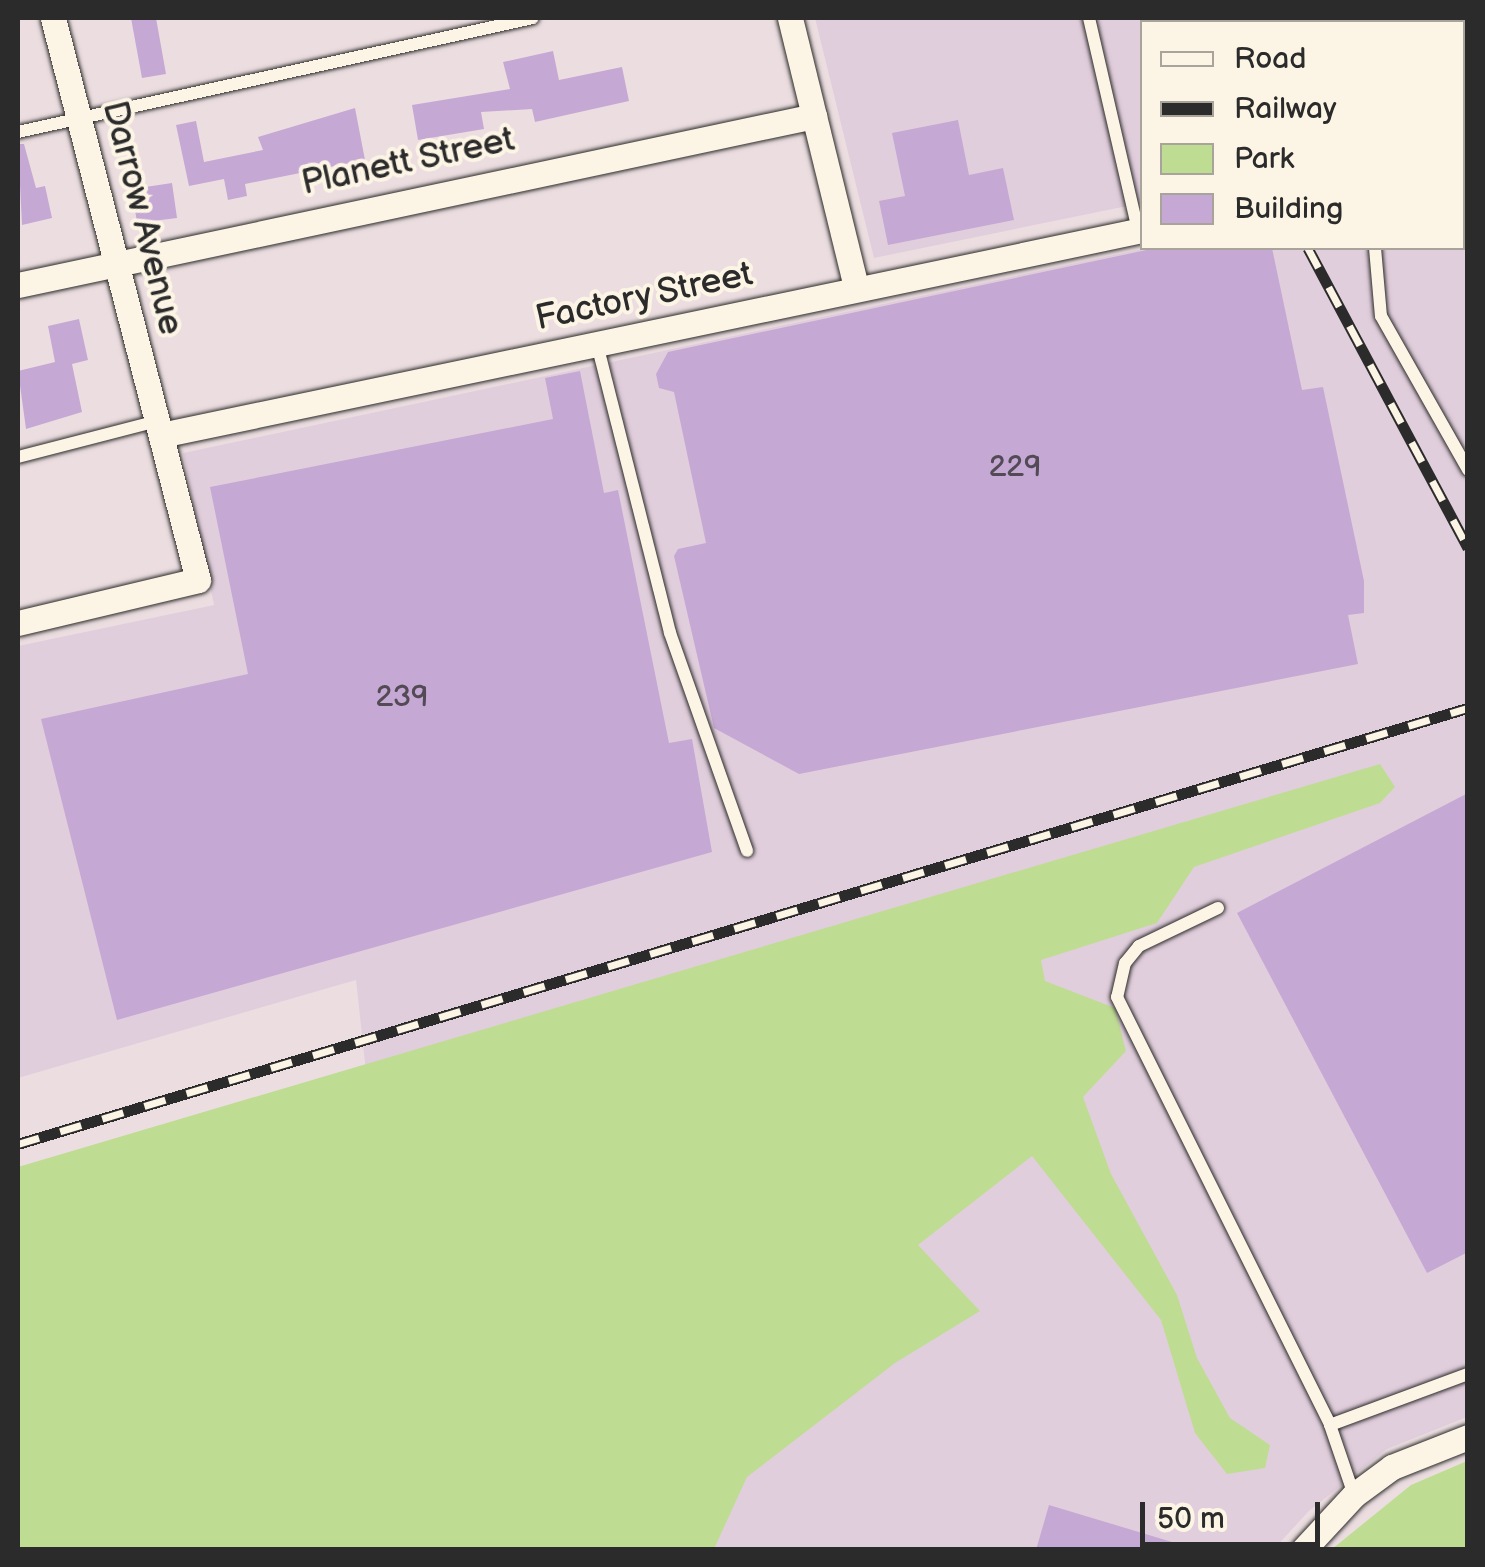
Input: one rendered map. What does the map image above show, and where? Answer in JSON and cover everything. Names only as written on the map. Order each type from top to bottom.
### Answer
[{"type":"street","name":"Darrow Avenue","points":[[18,622],[198,580],[54,18]]},
{"type":"street","points":[[790,18],[856,287]]},
{"type":"street","name":"Planett Street","points":[[18,284],[117,260],[814,116]]},
{"type":"street","name":"Factory Street","points":[[160,428],[1140,231]]},
{"type":"street","points":[[1303,1550],[1354,1495],[1392,1467],[1468,1437]]},
{"type":"lane","points":[[18,132],[533,18]]},
{"type":"lane","points":[[1089,18],[1140,231]]},
{"type":"lane","points":[[1376,250],[1382,316],[1468,470]]},
{"type":"lane","points":[[597,342],[598,370],[670,633],[747,851]]},
{"type":"lane","points":[[18,457],[160,428]]},
{"type":"lane","points":[[1218,908],[1139,946],[1125,963],[1117,997],[1330,1425],[1354,1495]]},
{"type":"lane","points":[[1330,1425],[1468,1374]]},
{"type":"shaded area","points":[[815,18],[1157,18],[1140,20],[1140,203],[874,258]]},
{"type":"shaded area","points":[[1235,18],[1467,18],[1467,1417],[1387,1449],[1309,1511],[1274,1549],[262,1549],[366,1072],[356,980],[18,1078],[18,646],[214,605],[183,453],[1140,249],[1465,250],[1465,20]]},
{"type":"green space","points":[[1380,764],[1395,787],[1380,803],[1194,867],[1157,923],[1041,960],[1045,981],[1115,1008],[1126,1051],[1083,1097],[1111,1174],[1177,1295],[1197,1358],[1230,1418],[1270,1445],[1265,1468],[1227,1474],[1195,1433],[1161,1320],[1032,1156],[918,1245],[980,1311],[895,1363],[747,1477],[714,1549],[18,1550],[18,1167]]},
{"type":"green space","points":[[1467,1461],[1467,1549],[1332,1549],[1411,1485]]},
{"type":"building","points":[[131,18],[156,18],[166,74],[142,78]]},
{"type":"building","points":[[553,51],[559,80],[622,67],[629,101],[535,122],[532,109],[481,112],[484,129],[418,140],[412,105],[510,89],[503,62]]},
{"type":"building","points":[[355,108],[365,160],[245,184],[247,196],[228,200],[224,179],[189,186],[176,125],[196,121],[204,162],[263,150],[258,137]]},
{"type":"building","points":[[958,120],[969,175],[1003,168],[1014,220],[888,245],[879,201],[905,196],[892,133]]},
{"type":"building","points":[[18,144],[24,144],[36,188],[45,186],[52,218],[22,225]]},
{"type":"building","points":[[172,183],[177,218],[137,223],[132,189]]},
{"type":"building","points":[[1147,250],[1272,250],[1302,390],[1323,387],[1364,581],[1364,613],[1348,615],[1358,664],[799,774],[714,728],[674,556],[678,549],[706,543],[674,392],[659,388],[656,374],[668,352]]},
{"type":"building","points":[[79,319],[88,360],[72,364],[82,412],[26,429],[18,371],[55,362],[48,326]]},
{"type":"building","points":[[580,371],[604,493],[618,490],[669,743],[692,739],[712,852],[117,1020],[41,719],[248,674],[210,487],[553,419],[545,378]]},
{"type":"building","points":[[1468,793],[1468,1252],[1427,1273],[1237,913]]},
{"type":"building","points":[[1049,1505],[1182,1545],[1181,1550],[1036,1550]]},
{"type":"railway","points":[[1309,250],[1468,548]]},
{"type":"railway","points":[[18,1144],[1468,708]]}]
